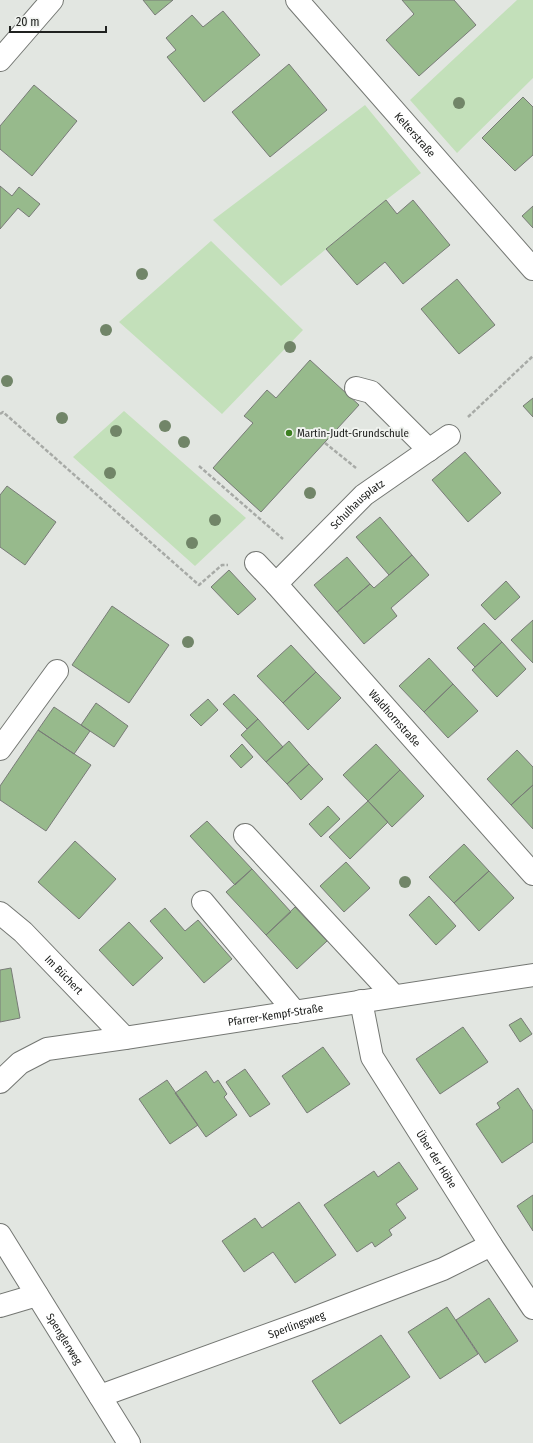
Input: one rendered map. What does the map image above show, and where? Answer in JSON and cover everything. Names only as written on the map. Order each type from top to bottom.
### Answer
[{"type":"street","points":[[0,60],[52,0]]},
{"type":"street","name":"Kelterstraße","points":[[297,0],[533,270]]},
{"type":"street","points":[[356,388],[371,392],[429,450]]},
{"type":"street","name":"Schulhausplatz","points":[[276,584],[364,495],[449,436]]},
{"type":"street","name":"Waldhornstraße","points":[[256,563],[533,874]]},
{"type":"street","points":[[0,749],[57,671]]},
{"type":"street","points":[[245,835],[394,996]]},
{"type":"street","points":[[202,902],[295,1012]]},
{"type":"street","name":"Im Büchert","points":[[0,913],[23,932],[125,1038]]},
{"type":"street","name":"Pfarrer-Kempf-Straße","points":[[0,1082],[20,1063],[47,1049],[533,975]]},
{"type":"street","name":"Über der Höhe","points":[[361,1001],[372,1057],[491,1245],[533,1308]]},
{"type":"street","name":"Spenglerweg","points":[[0,1235],[128,1443]]},
{"type":"street","name":"Sperlingsweg","points":[[100,1396],[309,1320],[443,1269],[491,1245]]},
{"type":"street","points":[[0,1306],[37,1295]]},
{"type":"path","points":[[449,436],[533,356]]},
{"type":"path","points":[[0,414],[3,412],[199,585],[222,565]]},
{"type":"path","points":[[325,443],[378,486]]},
{"type":"path","points":[[199,466],[303,556]]},
{"type":"green space","points":[[517,0],[533,0],[533,78],[457,153],[410,100]]},
{"type":"green space","points":[[365,105],[421,173],[281,286],[213,220]]},
{"type":"green space","points":[[211,241],[303,330],[222,414],[119,322]]},
{"type":"green space","points":[[124,411],[246,518],[195,566],[73,457]]},
{"type":"building","points":[[143,0],[173,0],[155,15]]},
{"type":"building","points":[[402,0],[454,0],[476,25],[419,76],[386,40],[414,14]]},
{"type":"building","points":[[223,11],[260,55],[204,102],[167,57],[176,50],[166,38],[192,15],[203,27]]},
{"type":"building","points":[[289,64],[327,110],[270,157],[232,112]]},
{"type":"building","points":[[34,85],[77,121],[32,176],[0,149],[0,126]]},
{"type":"building","points":[[523,97],[533,107],[533,155],[515,171],[482,138]]},
{"type":"building","points":[[0,186],[12,196],[19,187],[40,204],[29,217],[18,208],[0,229]]},
{"type":"building","points":[[386,200],[397,214],[413,200],[450,245],[403,284],[385,262],[357,285],[326,249]]},
{"type":"building","points":[[533,206],[533,228],[522,216]]},
{"type":"building","points":[[457,279],[495,325],[459,354],[421,309]]},
{"type":"building","name":"Martin-Judt-Grundschule","points":[[310,360],[359,405],[261,512],[213,468],[253,423],[244,416],[267,390],[276,398]]},
{"type":"building","points":[[533,398],[533,417],[523,406]]},
{"type":"building","points":[[465,452],[501,493],[468,522],[432,480]]},
{"type":"building","points":[[7,486],[56,522],[25,565],[0,547],[0,495]]},
{"type":"building","points":[[380,517],[412,555],[389,575],[356,537]]},
{"type":"building","points":[[412,555],[429,575],[391,608],[397,616],[364,644],[337,612],[370,584],[374,588]]},
{"type":"building","points":[[347,557],[370,584],[337,612],[314,585]]},
{"type":"building","points":[[229,570],[256,599],[238,615],[211,587]]},
{"type":"building","points":[[506,581],[520,597],[495,620],[481,605]]},
{"type":"building","points":[[112,606],[169,645],[129,703],[72,665]]},
{"type":"building","points":[[533,620],[533,663],[511,640]]},
{"type":"building","points":[[484,623],[502,642],[475,667],[457,648]]},
{"type":"building","points":[[502,642],[526,669],[497,697],[472,670]]},
{"type":"building","points":[[291,645],[316,672],[283,703],[257,676]]},
{"type":"building","points":[[429,658],[453,684],[424,712],[399,686]]},
{"type":"building","points":[[316,672],[341,698],[308,730],[283,703]]},
{"type":"building","points":[[453,684],[478,711],[448,738],[424,712]]},
{"type":"building","points":[[234,694],[258,719],[247,729],[223,704]]},
{"type":"building","points":[[208,699],[218,710],[201,726],[190,715]]},
{"type":"building","points":[[96,703],[128,726],[114,747],[81,725]]},
{"type":"building","points":[[54,707],[90,731],[74,754],[38,730]]},
{"type":"building","points":[[258,719],[283,747],[266,762],[241,735]]},
{"type":"building","points":[[38,730],[91,765],[46,831],[0,800],[0,786]]},
{"type":"building","points":[[289,741],[309,764],[287,784],[266,762]]},
{"type":"building","points":[[242,744],[253,757],[241,768],[230,756]]},
{"type":"building","points":[[376,744],[400,770],[368,801],[343,775]]},
{"type":"building","points":[[517,750],[533,767],[533,785],[511,805],[487,779]]},
{"type":"building","points":[[309,764],[323,779],[301,800],[287,784]]},
{"type":"building","points":[[400,770],[424,796],[392,827],[368,801]]},
{"type":"building","points":[[533,785],[533,829],[511,805]]},
{"type":"building","points":[[368,801],[388,822],[350,859],[329,837]]},
{"type":"building","points":[[328,806],[340,819],[321,837],[309,824]]},
{"type":"building","points":[[207,821],[252,869],[235,885],[190,836]]},
{"type":"building","points":[[75,841],[116,879],[79,919],[38,882]]},
{"type":"building","points":[[464,844],[489,871],[454,903],[429,877]]},
{"type":"building","points":[[346,862],[370,888],[344,912],[320,886]]},
{"type":"building","points":[[252,869],[291,912],[266,935],[226,892]]},
{"type":"building","points":[[489,871],[514,898],[479,931],[454,903]]},
{"type":"building","points":[[429,896],[456,926],[436,945],[409,915]]},
{"type":"building","points":[[295,907],[327,941],[297,969],[266,935]]},
{"type":"building","points":[[165,908],[185,931],[198,920],[232,959],[204,983],[150,921]]},
{"type":"building","points":[[129,922],[163,958],[133,986],[99,950]]},
{"type":"building","points":[[11,968],[20,1018],[0,1022],[0,970]]},
{"type":"building","points":[[521,1018],[532,1034],[520,1042],[509,1025]]},
{"type":"building","points":[[463,1027],[488,1062],[440,1094],[416,1059]]},
{"type":"building","points":[[323,1047],[350,1084],[307,1113],[282,1076]]},
{"type":"building","points":[[245,1069],[270,1104],[250,1117],[226,1082]]},
{"type":"building","points":[[206,1071],[214,1083],[218,1080],[227,1094],[224,1097],[237,1115],[206,1137],[175,1093]]},
{"type":"building","points":[[167,1080],[198,1125],[170,1144],[139,1099]]},
{"type":"building","points":[[518,1088],[533,1111],[533,1142],[502,1163],[476,1124],[500,1108],[497,1103]]},
{"type":"building","points":[[399,1162],[418,1189],[396,1204],[406,1218],[389,1230],[392,1235],[375,1247],[372,1242],[357,1252],[324,1205],[374,1171],[378,1177]]},
{"type":"building","points":[[533,1195],[533,1231],[517,1206]]},
{"type":"building","points":[[299,1202],[336,1255],[295,1283],[273,1252],[244,1272],[222,1241],[255,1218],[262,1228]]},
{"type":"building","points":[[489,1298],[518,1341],[485,1363],[456,1320]]},
{"type":"building","points":[[447,1307],[478,1354],[440,1379],[408,1332]]},
{"type":"building","points":[[381,1335],[410,1377],[340,1424],[312,1381]]},
{"type":"place","name":"Martin-Judt-Grundschule","points":[[289,433]]}]
